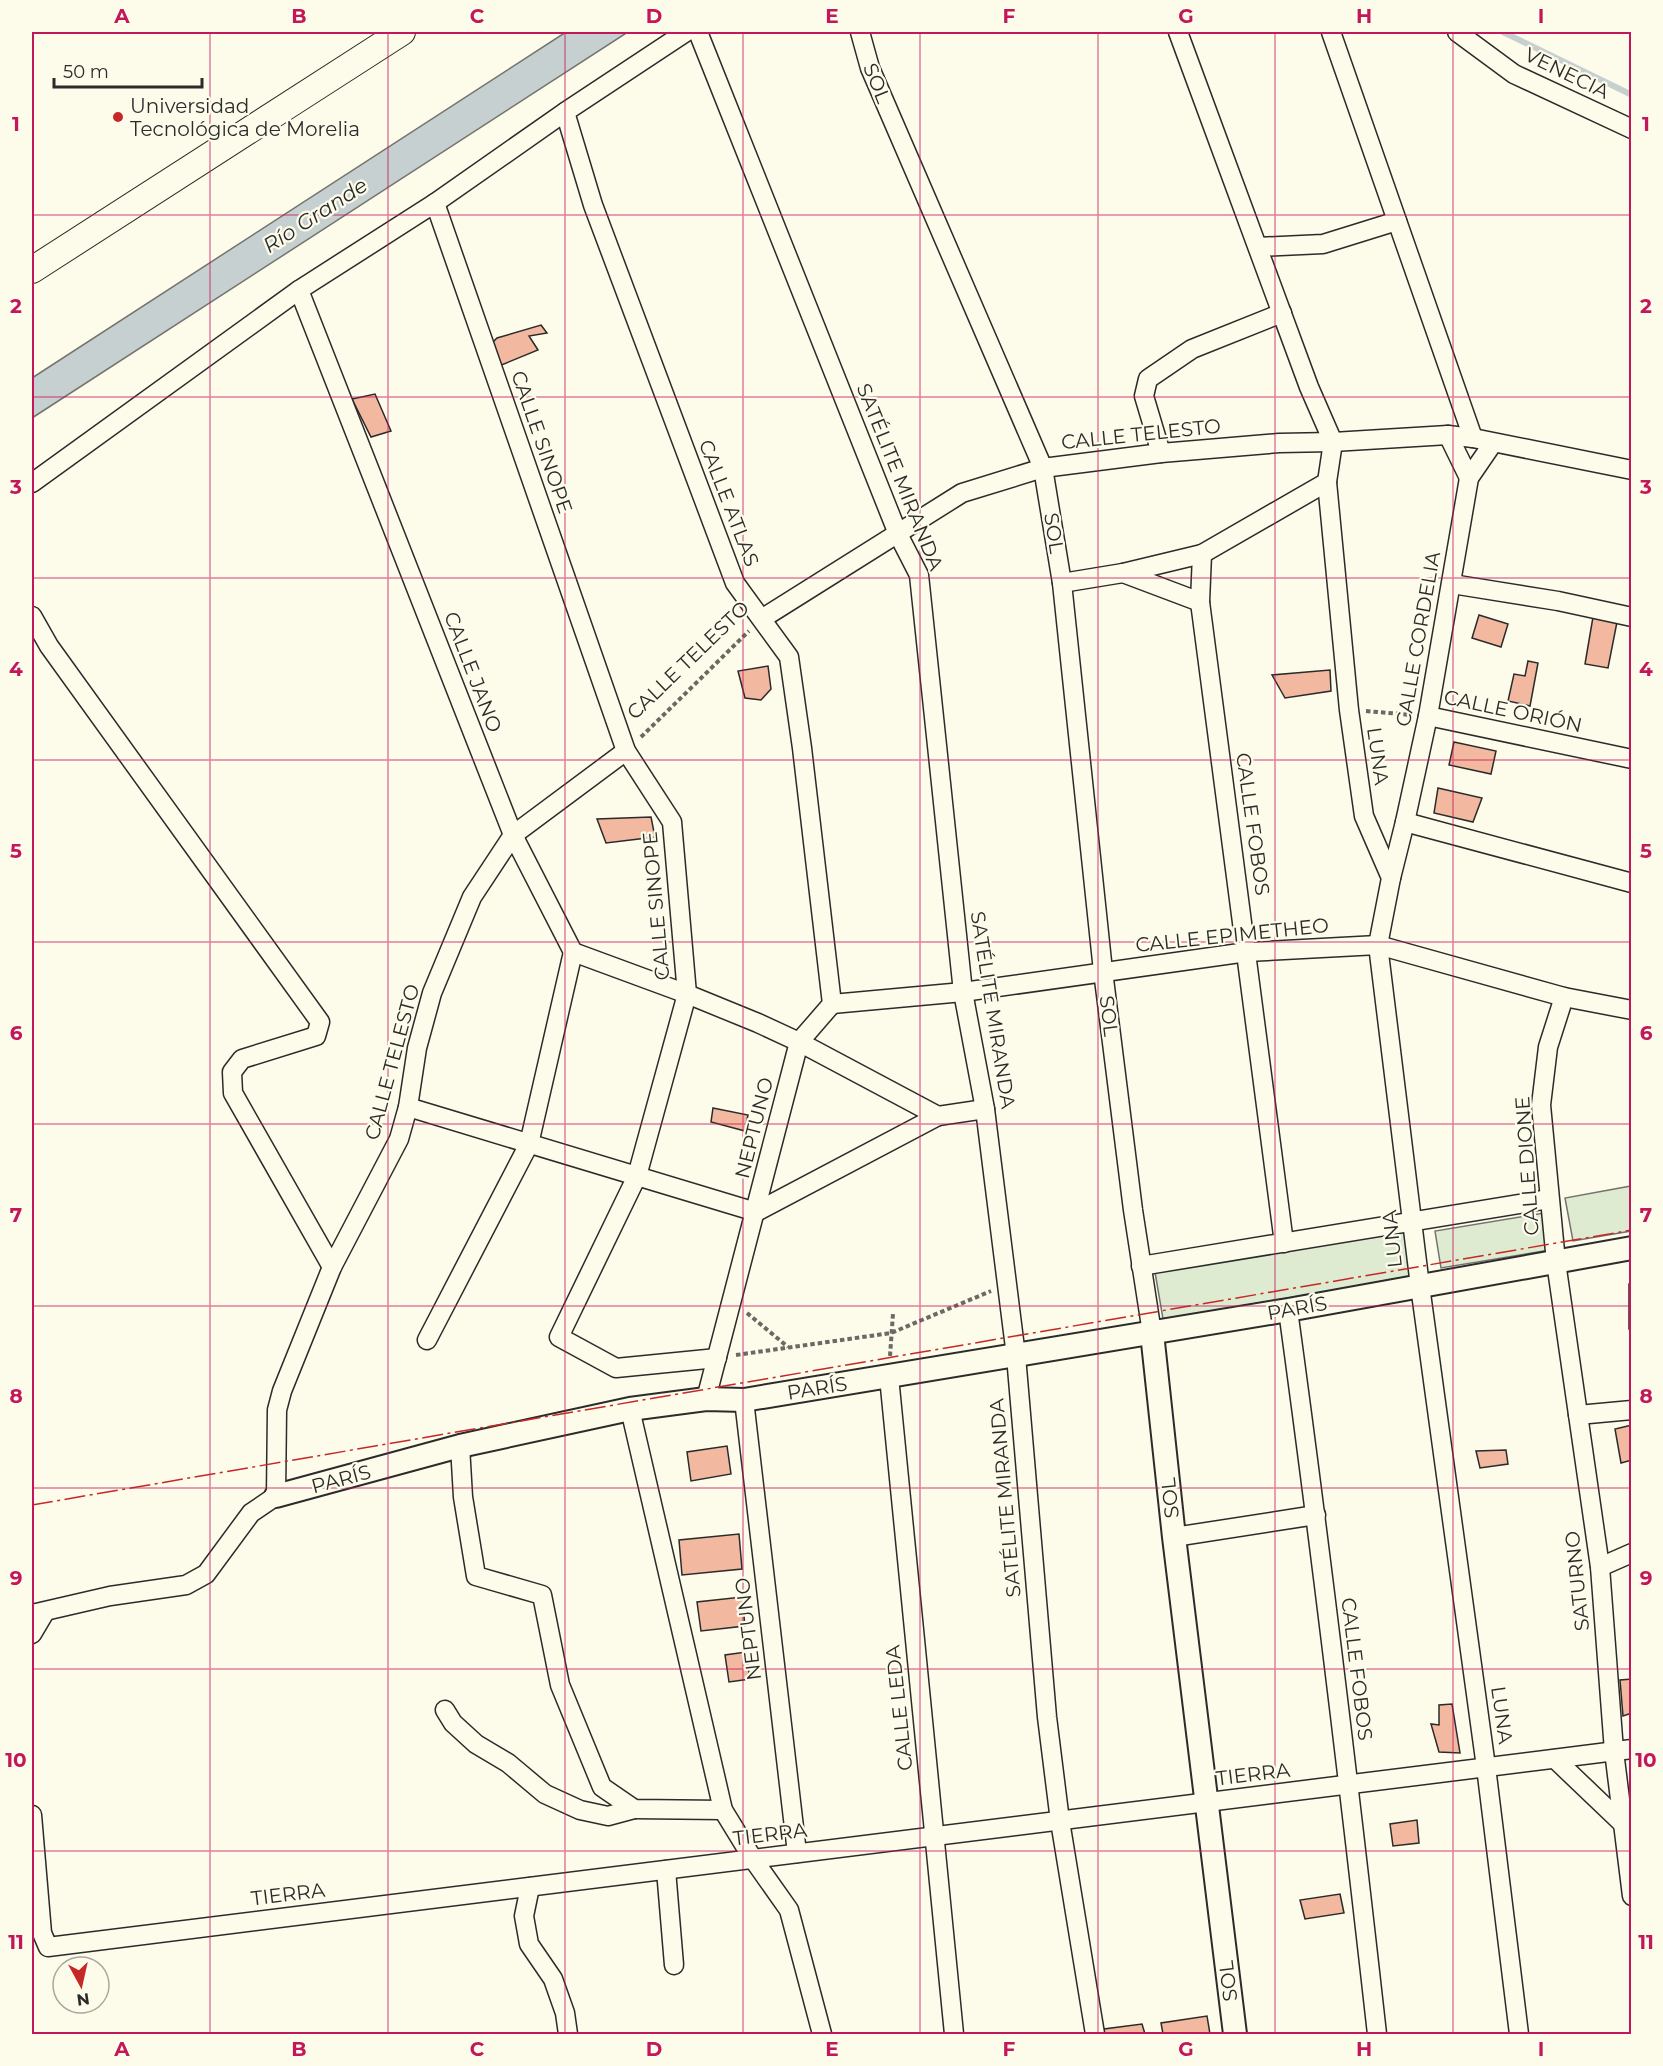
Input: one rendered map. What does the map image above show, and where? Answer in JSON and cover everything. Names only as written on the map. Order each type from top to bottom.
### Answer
[{"type":"main road","points":[[32,270],[402,32]]},
{"type":"street","points":[[32,483],[299,290],[435,203],[564,112],[686,32]]},
{"type":"street","name":"SATÉLITE MIRANDA","points":[[698,32],[898,534],[919,575],[963,992],[985,1109],[1016,1356],[1047,1717],[1060,1821],[1095,2034]]},
{"type":"street","name":"SOL","points":[[860,32],[870,68],[1043,468],[1062,583],[1103,971],[1141,1266],[1152,1333],[1174,1537],[1235,2034]]},
{"type":"street","points":[[1178,32],[1309,387],[1333,442]]},
{"type":"street","points":[[1331,32],[1473,438]]},
{"type":"street","name":"VENECIA","points":[[1458,32],[1514,74],[1632,129]]},
{"type":"street","name":"CALLE ATLAS","points":[[564,112],[593,206],[735,583],[763,618],[789,657],[832,1004]]},
{"type":"street","name":"CALLE SINOPE","points":[[435,203],[626,750],[672,822],[687,994],[637,1176],[559,1337],[616,1368],[717,1358]]},
{"type":"street","points":[[1258,247],[1323,244],[1397,221]]},
{"type":"street","name":"CALLE JANO","points":[[299,290],[513,835],[573,952]]},
{"type":"street","points":[[1161,453],[1144,396],[1148,379],[1192,349],[1282,313]]},
{"type":"street","points":[[1448,435],[1469,478]]},
{"type":"street","name":"CALLE TELESTO","points":[[763,618],[962,493],[1043,468],[1161,453],[1279,443],[1448,435],[1632,470]]},
{"type":"street","name":"LUNA","points":[[1333,442],[1327,482],[1349,710],[1364,816],[1391,878],[1378,945],[1420,1286],[1486,1767],[1519,2034]]},
{"type":"street","name":"CALLE CORDELIA","points":[[1391,878],[1428,716],[1469,478],[1493,443]]},
{"type":"street","points":[[1062,583],[1123,573],[1202,554],[1327,482]]},
{"type":"street","name":"CALLE FOBOS","points":[[1202,554],[1200,602],[1284,1243]]},
{"type":"street","points":[[1123,573],[1200,602]]},
{"type":"street","points":[[1452,584],[1558,601],[1632,617]]},
{"type":"street","points":[[32,616],[49,646],[320,1022],[316,1036],[242,1059],[232,1072],[232,1083],[233,1093],[332,1267]]},
{"type":"street","name":"CALLE ORIÓN","points":[[1428,716],[1632,759]]},
{"type":"street","name":"CALLE TELESTO","points":[[276,1496],[277,1410],[282,1391],[332,1267],[399,1139],[408,1107],[417,1048],[432,993],[472,897],[513,835],[626,750]]},
{"type":"street","points":[[1405,822],[1632,883]]},
{"type":"street","name":"CALLE EPIMETHEO","points":[[832,1004],[963,992],[1247,952],[1378,945],[1564,997],[1632,1010]]},
{"type":"street","points":[[427,1340],[529,1144],[573,952],[687,994],[799,1042],[938,1116]]},
{"type":"street","name":"CALLE DIONE","points":[[1557,1262],[1541,1105],[1548,1047],[1564,997]]},
{"type":"street","points":[[799,1042],[832,1004]]},
{"type":"street","name":"NEPTUNO","points":[[706,1399],[799,1042]]},
{"type":"street","points":[[408,1107],[756,1212],[938,1116],[985,1109]]},
{"type":"street","points":[[1141,1266],[1550,1199]]},
{"type":"street","name":"PARÍS","points":[[36,1609],[186,1585],[206,1574],[251,1513],[276,1496],[460,1446],[630,1409],[706,1399],[744,1400],[889,1377],[1288,1310],[1632,1248]]},
{"type":"street","name":"SATURNO","points":[[1557,1262],[1623,1750],[1622,1822],[1632,1896]]},
{"type":"street","name":"CALLE FOBOS","points":[[1288,1310],[1316,1515],[1377,2034]]},
{"type":"street","name":"CALLE LEDA","points":[[889,1377],[954,2034]]},
{"type":"street","name":"NEPTUNO","points":[[744,1400],[797,1853]]},
{"type":"street","points":[[630,1409],[723,1810],[753,1859],[789,1910],[822,2034]]},
{"type":"street","points":[[1578,1415],[1632,1410]]},
{"type":"street","points":[[460,1446],[463,1497],[476,1576],[542,1595],[560,1685],[602,1787],[634,1809]]},
{"type":"street","points":[[1174,1537],[1316,1515]]},
{"type":"street","points":[[1600,1567],[1632,1553]]},
{"type":"street","points":[[32,1634],[36,1609]]},
{"type":"street","points":[[445,1710],[453,1723],[476,1744],[508,1763],[545,1794],[580,1810],[608,1816],[634,1809],[723,1810]]},
{"type":"street","name":"TIERRA","points":[[32,1815],[42,1933],[48,1947],[1623,1750]]},
{"type":"street","points":[[1555,1759],[1622,1822]]},
{"type":"street","points":[[666,1870],[674,1965]]},
{"type":"street","points":[[530,1887],[524,1916],[529,1944],[553,1979],[565,2013],[568,2034]]},
{"type":"path","name":"CALLE TELESTO","points":[[626,750],[763,618]]},
{"type":"path","name":"CALLE ORIÓN","points":[[1349,710],[1428,716]]},
{"type":"path","points":[[717,1358],[891,1332],[1006,1285]]},
{"type":"path","points":[[732,1300],[788,1347]]},
{"type":"path","points":[[889,1377],[893,1314]]},
{"type":"green space","points":[[1631,1186],[1631,1231],[1573,1241],[1565,1198]]},
{"type":"green space","points":[[1544,1213],[1550,1250],[1441,1268],[1435,1231]]},
{"type":"green space","points":[[1405,1230],[1413,1277],[1163,1319],[1155,1272]]},
{"type":"water","name":"Río Grande","points":[[566,32],[628,32],[32,418],[32,378]]},
{"type":"building","points":[[541,325],[547,333],[529,336],[538,350],[499,366],[490,345],[497,338]]},
{"type":"building","points":[[375,394],[391,431],[371,437],[352,399]]},
{"type":"building","points":[[1479,615],[1508,624],[1501,647],[1472,638]]},
{"type":"building","points":[[1593,617],[1617,622],[1608,668],[1585,664]]},
{"type":"building","points":[[1528,661],[1538,663],[1530,706],[1508,701],[1514,674],[1525,676]]},
{"type":"building","points":[[768,666],[771,689],[761,700],[745,698],[738,671]]},
{"type":"building","points":[[1330,670],[1331,691],[1285,698],[1272,675]]},
{"type":"building","points":[[1454,742],[1496,751],[1491,774],[1449,765]]},
{"type":"building","points":[[1438,788],[1482,798],[1473,822],[1434,813]]},
{"type":"building","points":[[651,817],[655,837],[606,843],[597,819]]},
{"type":"building","points":[[713,1108],[748,1115],[745,1131],[711,1122]]},
{"type":"building","points":[[1629,1284],[1632,1284],[1632,1329],[1629,1329]]},
{"type":"building","points":[[1632,1425],[1632,1460],[1621,1463],[1615,1429]]},
{"type":"building","points":[[727,1446],[731,1474],[691,1481],[687,1452]]},
{"type":"building","points":[[1506,1450],[1508,1464],[1480,1468],[1476,1451]]},
{"type":"building","points":[[739,1534],[742,1569],[682,1575],[679,1540]]},
{"type":"building","points":[[742,1597],[745,1626],[701,1631],[697,1602]]},
{"type":"building","points":[[746,1652],[750,1679],[729,1682],[725,1655]]},
{"type":"building","points":[[1632,1679],[1632,1713],[1623,1716],[1620,1680]]},
{"type":"building","points":[[1452,1704],[1460,1753],[1439,1752],[1431,1724],[1439,1725],[1439,1705]]},
{"type":"building","points":[[1417,1820],[1419,1843],[1393,1846],[1390,1824]]},
{"type":"building","points":[[1340,1894],[1344,1913],[1305,1919],[1300,1900]]},
{"type":"building","points":[[1207,2016],[1210,2034],[1163,2034],[1161,2023]]},
{"type":"building","points":[[1142,2024],[1145,2034],[1104,2034],[1104,2029]]},
{"type":"waterway","points":[[1503,32],[1632,95]]},
{"type":"power","points":[[32,1505],[1632,1230]]},
{"type":"place","name":"Universidad Tecnológica de Morelia","points":[[118,117]]}]
